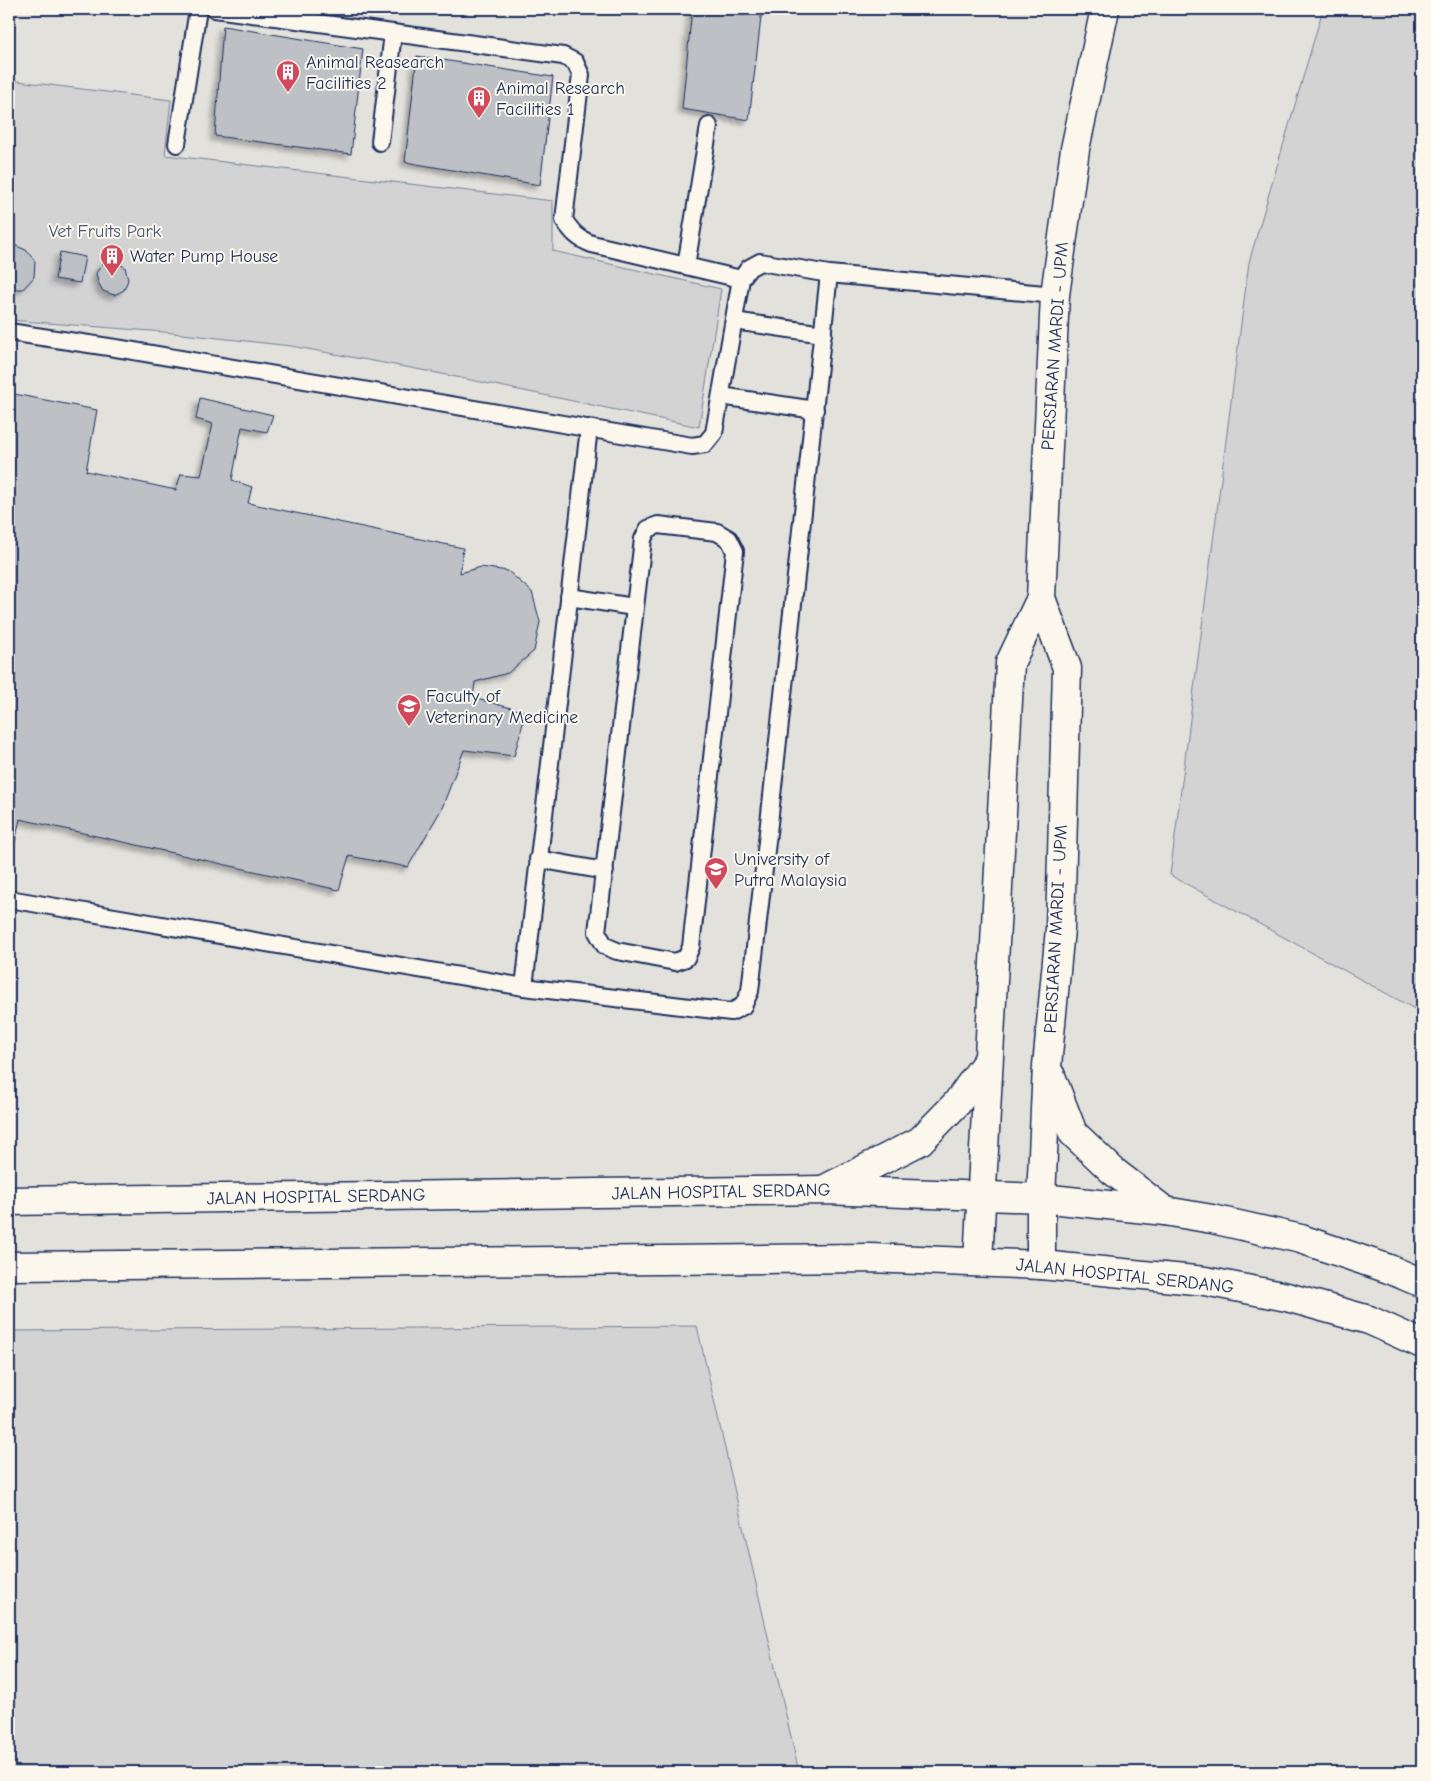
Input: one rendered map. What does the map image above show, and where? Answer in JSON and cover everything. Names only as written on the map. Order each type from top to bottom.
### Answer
[{"type":"main road","name":"PERSIARAN MARDI - UPM","points":[[978,1262],[1010,663],[1041,598],[1055,295],[1075,149],[1105,9]]},
{"type":"main road","name":"PERSIARAN MARDI - UPM","points":[[1041,598],[1067,668],[1060,929],[1047,1066],[1041,1198],[1041,1265]]},
{"type":"main road","points":[[824,1190],[920,1141],[957,1103],[988,1060]]},
{"type":"main road","points":[[1047,1066],[1073,1133],[1113,1171],[1165,1211]]},
{"type":"main road","name":"JALAN HOSPITAL SERDANG","points":[[9,1201],[824,1190],[1041,1198],[1165,1211],[1212,1219],[1301,1239],[1389,1269],[1422,1283]]},
{"type":"main road","name":"JALAN HOSPITAL SERDANG","points":[[9,1266],[870,1258],[1041,1265],[1205,1282],[1287,1296],[1369,1320],[1422,1344]]},
{"type":"lane","points":[[178,144],[198,9]]},
{"type":"lane","points":[[215,9],[563,56],[575,62],[581,75],[564,220],[571,230],[581,240],[742,279]]},
{"type":"lane","points":[[380,142],[393,34]]},
{"type":"lane","points":[[686,266],[709,126]]},
{"type":"lane","points":[[9,332],[132,351],[692,446],[705,444],[714,433],[742,279],[748,268],[760,262],[829,274],[1055,295]]},
{"type":"lane","points":[[9,899],[524,988],[731,1012],[743,1006],[750,991],[829,274]]},
{"type":"lane","points":[[734,321],[823,334]]},
{"type":"lane","points":[[721,396],[814,410]]},
{"type":"lane","points":[[524,988],[589,428]]},
{"type":"lane","points":[[658,525],[717,532],[729,539],[735,551],[691,947],[686,958],[675,962],[617,952],[605,946],[598,932],[634,607],[643,539],[648,529],[658,525]]},
{"type":"lane","points":[[569,598],[634,607]]},
{"type":"lane","points":[[538,859],[605,870]]},
{"type":"shaded area","name":"University of Putra Malaysia","points":[[9,9],[1422,9],[1422,1772],[9,1772]]},
{"type":"green space","points":[[1323,9],[1422,9],[1422,1013],[1170,875],[1249,262]]},
{"type":"green space","name":"Vet Fruits Park","points":[[9,80],[171,100],[165,155],[553,201],[553,251],[721,289],[699,427],[427,371],[291,346],[164,332],[9,320]]},
{"type":"green space","points":[[697,1326],[799,1772],[9,1772],[9,1331]]},
{"type":"building","points":[[692,9],[762,9],[749,120],[682,109]]},
{"type":"building","name":"Animal Reasearch Facilities 2","points":[[223,26],[363,49],[351,154],[215,136]]},
{"type":"building","name":"Animal Research Facilities 1","points":[[417,56],[553,77],[540,185],[405,162]]},
{"type":"building","points":[[14,245],[26,250],[35,261],[34,277],[23,289],[9,289],[9,247]]},
{"type":"building","points":[[60,252],[85,257],[80,283],[55,279]]},
{"type":"building","name":"Water Pump House","points":[[104,262],[115,262],[125,267],[128,280],[124,290],[114,295],[103,291],[98,282],[96,273]]},
{"type":"building","points":[[9,393],[97,410],[86,471],[176,490],[181,474],[201,476],[213,424],[196,419],[200,398],[273,415],[267,432],[242,427],[232,480],[252,487],[248,503],[463,548],[460,573],[481,567],[508,571],[532,592],[540,622],[534,651],[508,673],[475,682],[473,698],[526,712],[514,756],[464,750],[442,808],[408,867],[349,856],[339,890],[20,819],[12,856],[9,856]]},
{"type":"place","name":"Animal Reasearch Facilities 2","points":[[288,93]]},
{"type":"place","name":"Animal Research Facilities 1","points":[[479,119]]},
{"type":"place","name":"Water Pump House","points":[[112,277]]},
{"type":"place","name":"Faculty of Veterinary Medicine","points":[[409,727]]},
{"type":"place","name":"University of Putra Malaysia","points":[[716,890]]}]
